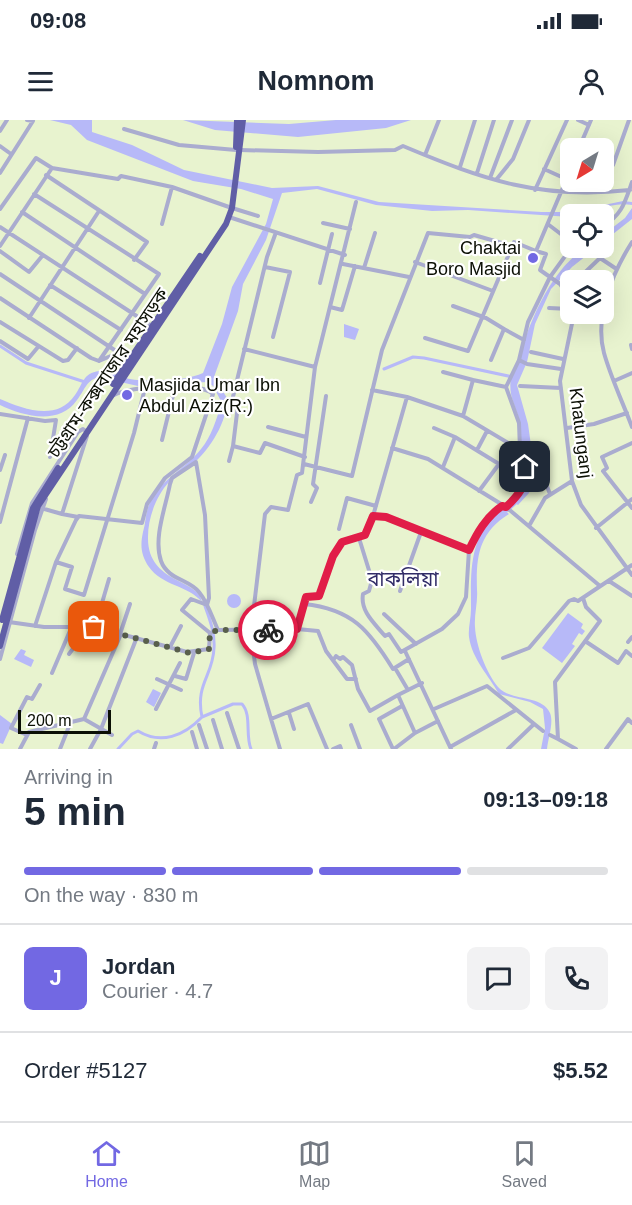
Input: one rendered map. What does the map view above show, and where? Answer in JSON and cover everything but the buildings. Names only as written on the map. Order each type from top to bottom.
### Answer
[{"type":"highway","name":"চট্টগ্রাম-কক্সবাজার মহাসড়ক","points":[[237,120],[238,146]]},
{"type":"highway","name":"চট্টগ্রাম-কক্সবাজার মহাসড়ক","points":[[86,432],[111,391],[229,218],[243,120]]},
{"type":"highway","name":"চট্টগ্রাম-কক্সবাজার মহাসড়ক","points":[[127,368],[127,359],[185,283],[231,207]]},
{"type":"highway","name":"চট্টগ্রাম-কক্সবাজার মহাসড়ক","points":[[0,630],[33,508],[108,399],[111,391]]},
{"type":"highway","name":"চট্টগ্রাম-কক্সবাজার মহাসড়ক","points":[[0,646],[36,513],[53,485],[57,470]]},
{"type":"street","points":[[0,131],[7,120]]},
{"type":"street","points":[[0,173],[33,121],[27,120]]},
{"type":"street","points":[[425,155],[438,120]]},
{"type":"street","points":[[460,167],[475,120]]},
{"type":"street","points":[[477,173],[494,120]]},
{"type":"street","points":[[490,178],[512,120]]},
{"type":"street","points":[[496,180],[513,159],[529,120]]},
{"type":"street","points":[[535,190],[567,120]]},
{"type":"street","points":[[578,120],[589,125]]},
{"type":"street","points":[[583,138],[591,120]]},
{"type":"street","points":[[614,162],[629,120]]},
{"type":"street","points":[[124,129],[179,144],[318,152],[394,150],[403,146],[490,178],[535,190],[598,193],[631,188]]},
{"type":"street","points":[[0,146],[11,154]]},
{"type":"street","points":[[0,209],[36,158],[52,168],[118,179],[121,176],[172,187],[258,216]]},
{"type":"street","points":[[0,246],[52,168]]},
{"type":"street","points":[[544,170],[560,176]]},
{"type":"street","points":[[46,175],[147,242],[134,260]]},
{"type":"street","points":[[614,219],[623,209],[632,182]]},
{"type":"street","points":[[162,224],[172,187]]},
{"type":"street","points":[[536,250],[552,219],[561,193]]},
{"type":"street","points":[[34,194],[159,274],[99,361]]},
{"type":"street","points":[[280,749],[255,664],[251,631],[265,514],[271,507],[288,510],[297,475],[302,473],[315,367],[343,264],[356,202]]},
{"type":"street","points":[[29,318],[100,210]]},
{"type":"street","points":[[22,212],[145,294]]},
{"type":"street","points":[[229,218],[273,234],[345,255]]},
{"type":"street","points":[[323,223],[350,229]]},
{"type":"street","points":[[549,225],[560,233]]},
{"type":"street","points":[[0,227],[152,326]]},
{"type":"street","points":[[364,268],[375,233]]},
{"type":"street","points":[[304,464],[352,476],[382,350],[428,233],[470,237],[474,235],[512,246]]},
{"type":"street","points":[[229,461],[233,446],[237,405],[231,405],[273,234]]},
{"type":"street","points":[[320,283],[332,234]]},
{"type":"street","points":[[425,338],[468,351],[514,242],[546,254],[540,270],[560,284]]},
{"type":"street","points":[[614,271],[632,242]]},
{"type":"street","points":[[0,251],[29,272],[43,255]]},
{"type":"street","points":[[358,538],[372,580],[369,591],[363,594],[364,610],[385,636],[389,634],[401,652],[442,629],[458,614],[466,597],[469,550],[477,533],[521,491],[525,476],[520,450],[519,423],[506,387],[519,360],[528,322],[551,277],[564,258]]},
{"type":"street","points":[[587,270],[600,258],[615,268]]},
{"type":"street","points":[[415,262],[493,291]]},
{"type":"street","points":[[343,264],[409,277]]},
{"type":"street","points":[[330,307],[342,310],[355,266]]},
{"type":"street","points":[[265,267],[290,272],[273,337]]},
{"type":"street","points":[[0,274],[111,346],[127,359]]},
{"type":"street","points":[[50,285],[121,330]]},
{"type":"street","points":[[0,298],[99,361]]},
{"type":"street","points":[[453,306],[481,317],[524,340]]},
{"type":"street","points":[[549,308],[560,309]]},
{"type":"street","points":[[0,322],[65,361],[76,348]]},
{"type":"street","name":"Khatunganj","points":[[572,324],[561,369],[561,388],[572,481],[581,506],[626,570],[632,575]]},
{"type":"street","points":[[602,324],[603,351],[632,427]]},
{"type":"street","points":[[491,360],[504,329]]},
{"type":"street","points":[[0,341],[26,359],[31,358],[38,346]]},
{"type":"street","points":[[244,349],[315,367]]},
{"type":"street","points":[[531,352],[563,359]]},
{"type":"street","points":[[99,361],[113,355],[127,359]]},
{"type":"street","points":[[519,360],[527,364],[561,369]]},
{"type":"street","points":[[443,372],[506,387]]},
{"type":"street","points":[[614,381],[632,373]]},
{"type":"street","points":[[463,416],[473,380]]},
{"type":"street","points":[[520,386],[561,388]]},
{"type":"street","points":[[162,440],[175,387]]},
{"type":"street","points":[[41,508],[78,518],[93,517],[108,521],[142,523],[147,504],[165,478],[192,457],[213,394],[203,387],[145,388],[122,390],[108,399]]},
{"type":"street","points":[[56,562],[72,567],[65,588],[84,595],[108,521],[145,388]]},
{"type":"street","points":[[372,390],[407,398],[463,416],[520,450]]},
{"type":"street","points":[[311,502],[317,488],[313,484],[326,396]]},
{"type":"street","points":[[297,629],[307,596],[319,596],[333,556],[342,542],[365,535],[376,507],[407,398]]},
{"type":"street","points":[[567,428],[594,424],[627,413]]},
{"type":"street","points":[[0,414],[56,420],[50,458]]},
{"type":"street","points":[[0,522],[28,418]]},
{"type":"street","points":[[268,427],[306,437]]},
{"type":"street","points":[[434,428],[455,437],[499,465],[525,476]]},
{"type":"street","points":[[477,450],[487,431]]},
{"type":"street","points":[[0,619],[32,503],[57,470],[63,454],[78,432],[86,432],[62,513]]},
{"type":"street","points":[[443,467],[455,437]]},
{"type":"street","points":[[233,446],[260,453],[265,443],[305,457]]},
{"type":"street","points":[[632,443],[602,457],[608,468],[603,471],[632,508]]},
{"type":"street","points":[[392,448],[428,459],[505,507],[600,586]]},
{"type":"street","points":[[52,451],[63,454]]},
{"type":"street","points":[[0,470],[5,455]]},
{"type":"street","points":[[207,605],[209,598],[205,514],[197,462],[178,474],[170,484],[161,519],[160,555],[169,573],[195,588],[207,605],[218,630]]},
{"type":"street","points":[[479,491],[499,465]]},
{"type":"street","points":[[539,466],[550,494]]},
{"type":"street","points":[[529,526],[545,498],[572,481]]},
{"type":"street","points":[[0,659],[41,508],[53,485]]},
{"type":"street","points":[[339,529],[347,498],[376,507]]},
{"type":"street","points":[[596,528],[632,499]]},
{"type":"street","points":[[373,516],[386,517],[469,550]]},
{"type":"street","points":[[35,626],[56,562],[78,518]]},
{"type":"street","points":[[400,591],[422,532]]},
{"type":"street","points":[[503,658],[529,648],[562,607],[574,599],[578,602],[632,565]]},
{"type":"street","points":[[95,627],[109,579]]},
{"type":"street","points":[[609,581],[632,596]]},
{"type":"street","points":[[558,739],[555,682],[600,621],[586,607],[583,598]]},
{"type":"street","points":[[207,605],[191,599],[182,610],[210,633]]},
{"type":"street","points":[[84,719],[120,634],[130,604]]},
{"type":"street","points":[[304,604],[334,609],[352,618],[376,640],[408,690]]},
{"type":"street","points":[[384,614],[416,644]]},
{"type":"street","points":[[9,622],[35,626],[95,627],[194,652],[210,648],[210,633]]},
{"type":"street","points":[[52,673],[72,626]]},
{"type":"street","points":[[170,647],[181,626]]},
{"type":"street","points":[[69,654],[75,646],[81,627]]},
{"type":"street","points":[[210,633],[218,630],[318,631],[326,651],[348,679],[356,679]]},
{"type":"street","points":[[628,642],[632,637]]},
{"type":"street","points":[[90,749],[101,729],[137,638]]},
{"type":"street","points":[[585,641],[618,663],[626,651],[632,656]]},
{"type":"street","points":[[405,651],[451,748],[516,710]]},
{"type":"street","points":[[174,676],[186,679],[194,652]]},
{"type":"street","points":[[334,659],[336,656],[340,659],[344,657],[352,665],[370,711],[422,683]]},
{"type":"street","points":[[395,668],[409,659]]},
{"type":"street","points":[[156,709],[180,663]]},
{"type":"street","points":[[156,679],[181,690]]},
{"type":"street","points":[[27,735],[11,728],[22,702],[27,697],[32,699],[40,685]]},
{"type":"street","points":[[434,709],[486,686],[543,731]]},
{"type":"street","points":[[398,695],[415,734]]},
{"type":"street","points":[[271,719],[309,705],[325,748]]},
{"type":"street","points":[[402,705],[379,720],[393,749],[438,721]]},
{"type":"street","points":[[227,713],[239,749]]},
{"type":"street","points":[[289,713],[294,729]]},
{"type":"street","points":[[20,749],[29,732],[84,719],[112,735]]},
{"type":"street","points":[[213,720],[222,749]]},
{"type":"street","points":[[606,749],[628,720],[632,723]]},
{"type":"street","points":[[60,749],[70,723]]},
{"type":"street","points":[[199,724],[207,749]]},
{"type":"street","points":[[351,725],[360,749]]},
{"type":"street","points":[[508,749],[533,725]]},
{"type":"street","points":[[192,732],[197,749]]},
{"type":"street","points":[[550,735],[576,749]]},
{"type":"street","points":[[154,749],[156,743]]},
{"type":"street","points":[[333,749],[340,746],[341,749]]},
{"type":"water","points":[[50,120],[92,120],[92,132],[132,145],[184,170],[272,188],[318,186],[379,202],[560,212],[560,216],[468,210],[432,211],[376,205],[317,189],[282,193],[266,240],[243,284],[238,311],[214,377],[227,398],[222,424],[201,456],[164,488],[149,522],[150,552],[156,564],[164,572],[193,589],[202,602],[190,592],[154,573],[144,558],[142,542],[147,512],[153,496],[166,481],[195,456],[211,433],[222,403],[213,386],[207,382],[138,386],[98,377],[88,384],[69,408],[51,416],[19,413],[0,405],[0,399],[29,409],[49,411],[68,403],[86,377],[94,372],[106,371],[134,380],[154,381],[187,378],[203,373],[222,324],[232,287],[266,224],[273,199],[241,189],[193,181],[87,140],[71,125]]},
{"type":"water","points":[[183,120],[289,124],[336,120],[411,120],[386,128],[298,137],[215,130]]},
{"type":"water","points":[[632,202],[632,205],[609,204]]},
{"type":"water","points":[[632,208],[632,219],[614,233],[614,226],[625,218]]},
{"type":"water","points":[[583,258],[569,270],[561,270],[570,260]]},
{"type":"water","points":[[560,272],[560,280],[551,289],[535,324],[527,362],[517,385],[528,424],[535,474],[529,493],[518,505],[514,502],[526,487],[529,473],[521,441],[521,424],[511,395],[511,376],[539,305]]},
{"type":"water","points":[[344,324],[359,329],[355,340],[344,337]]},
{"type":"water","points":[[503,509],[509,514],[491,529],[481,547],[477,567],[476,634],[486,666],[498,687],[510,695],[540,703],[550,713],[551,726],[547,749],[541,749],[545,728],[543,709],[530,702],[499,694],[477,660],[469,637],[472,568],[477,542],[483,530]]},
{"type":"water","points":[[234,594],[239,596],[241,601],[239,606],[234,608],[229,606],[227,601],[229,596]]},
{"type":"water","points":[[568,613],[583,624],[581,628],[585,631],[582,635],[579,633],[572,644],[575,646],[562,663],[542,648]]},
{"type":"water","points":[[21,649],[26,651],[24,655],[34,660],[31,667],[14,659]]},
{"type":"water","points":[[153,689],[161,693],[154,707],[146,702]]},
{"type":"water","points":[[0,715],[12,724],[3,744],[0,743]]},
{"type":"waterway","points":[[0,346],[26,363],[85,382]]},
{"type":"waterway","points":[[384,369],[413,357],[513,377]]},
{"type":"waterway","points":[[507,511],[516,503]]},
{"type":"waterway","points":[[202,717],[200,706],[202,688],[211,666],[214,648],[213,632],[205,606]]},
{"type":"waterway","points":[[202,717],[233,704],[242,704],[247,714],[251,749]]},
{"type":"waterway","points":[[118,749],[138,731],[164,738],[188,729],[202,717]]},
{"type":"way so far","points":[[94,627],[190,653],[208,650],[210,633],[218,630],[268,630]]},
{"type":"place","name":"Chaktai Boro Masjid","points":[[533,258]]},
{"type":"place","name":"Masjida Umar Ibn Abdul Aziz(R:)","points":[[127,395]]},
{"type":"district","name":"বাকলিয়া","points":[[403,579]]},
{"type":"route","points":[[268,630],[297,629],[306,597],[308,595],[316,598],[319,596],[333,556],[342,542],[365,535],[373,516],[386,517],[459,548],[469,550],[477,533],[492,514],[502,506],[506,507],[521,491],[525,482],[525,467]]}]
